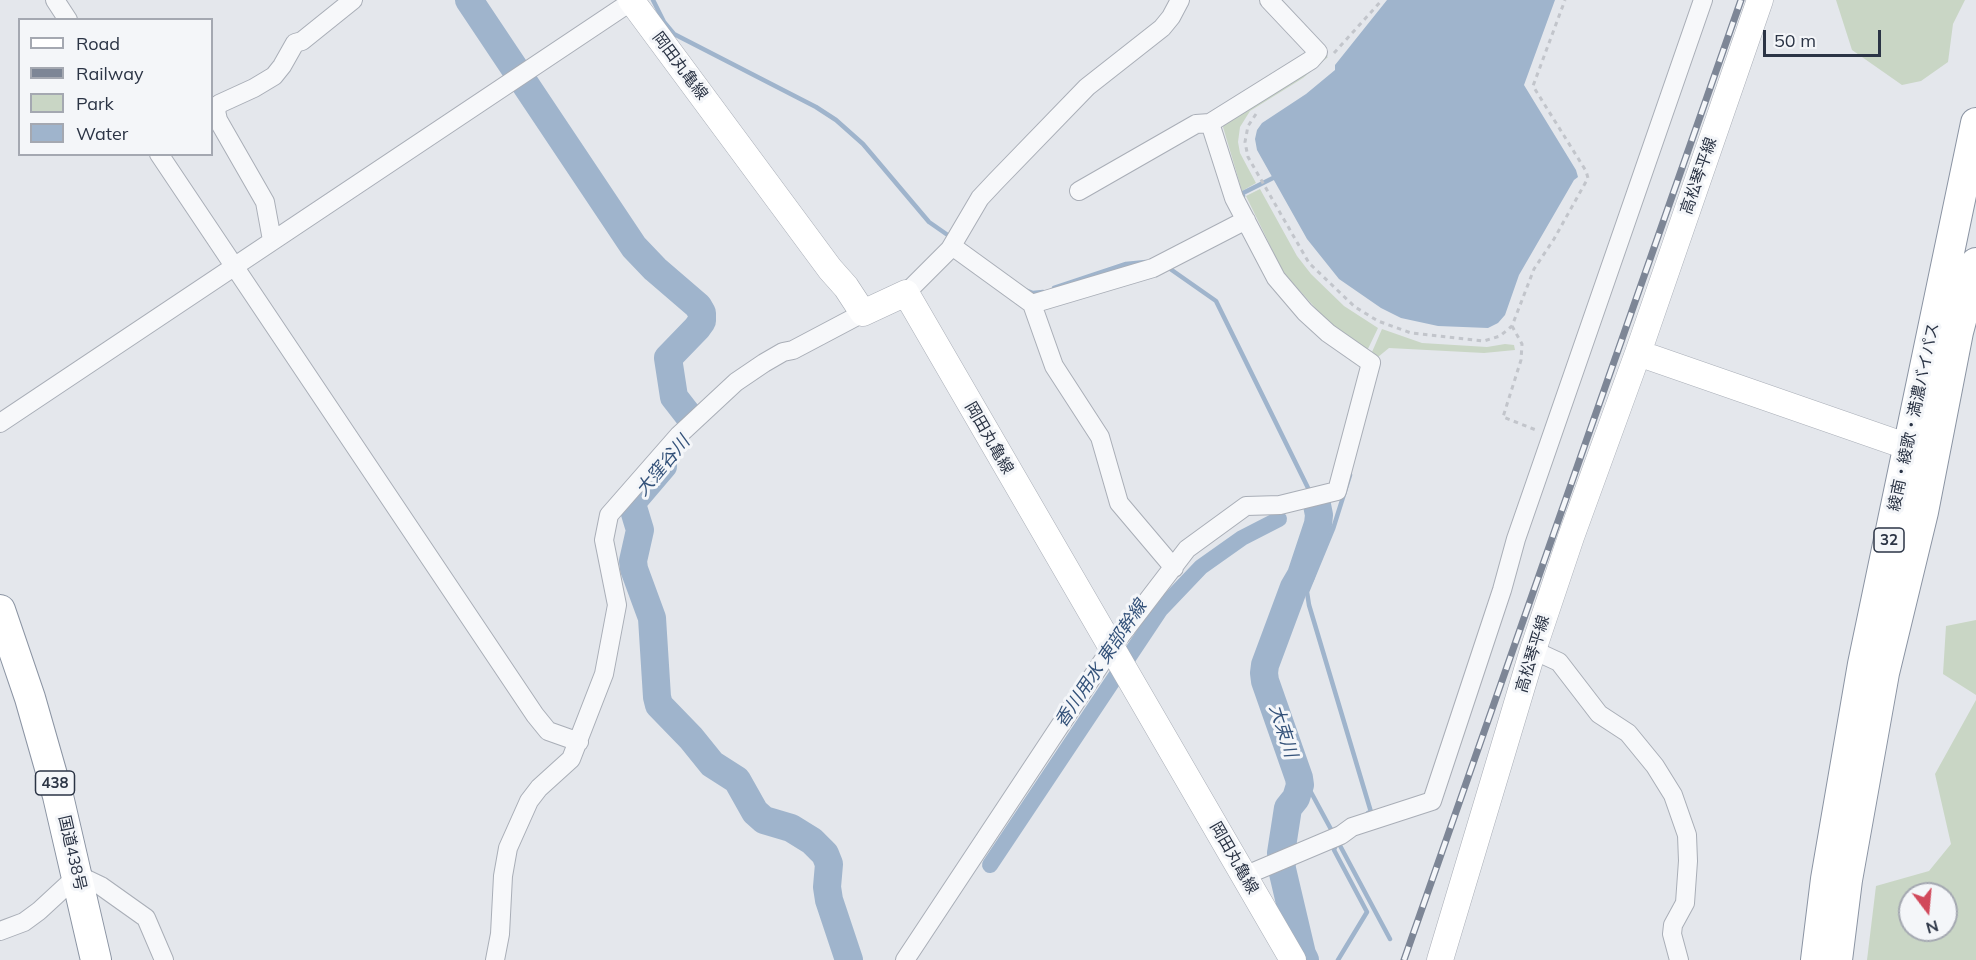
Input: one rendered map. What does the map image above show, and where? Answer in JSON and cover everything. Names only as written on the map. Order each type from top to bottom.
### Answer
[{"type":"highway","name":"綾南・綾歌・満濃バイパス","points":[[1837,960],[1847,880],[1884,673],[1923,512],[1920,451],[1976,123]]},
{"type":"highway","name":"綾南・綾歌・満濃バイパス","points":[[1816,960],[1826,879],[1863,664],[1920,451],[1958,332],[1976,263]]},
{"type":"highway","name":"国道438号","points":[[0,610],[30,698],[58,795],[96,960]]},
{"type":"main road","name":"岡田丸亀線","points":[[631,0],[830,269],[846,287],[863,313]]},
{"type":"main road","name":"高松琴平線","points":[[1440,960],[1533,650],[1760,0]]},
{"type":"main road","points":[[863,313],[906,293]]},
{"type":"main road","name":"岡田丸亀線","points":[[906,293],[1293,960]]},
{"type":"main road","points":[[1638,353],[1920,451]]},
{"type":"street","points":[[55,0],[67,18]]},
{"type":"street","points":[[272,240],[265,202],[218,120],[216,111],[219,104],[274,76],[295,43],[303,41],[353,0]]},
{"type":"street","points":[[0,423],[631,0]]},
{"type":"street","points":[[906,293],[954,242],[980,198],[994,182],[1087,87],[1162,28],[1180,0]]},
{"type":"street","points":[[1079,192],[1196,124],[1210,123],[1311,60],[1318,52],[1269,0]]},
{"type":"street","points":[[1244,876],[1336,837],[1352,827],[1432,801],[1502,590],[1516,539],[1703,0]]},
{"type":"street","points":[[905,960],[1120,660],[1187,549],[1246,506],[1280,506],[1336,491],[1371,363],[1328,333],[1305,312],[1276,278],[1234,198],[1210,123]]},
{"type":"street","points":[[160,156],[535,715],[548,731],[579,742]]},
{"type":"street","points":[[1032,304],[1159,264],[1246,220]]},
{"type":"street","points":[[954,242],[1032,304],[1054,366],[1100,437],[1119,503],[1174,568]]},
{"type":"street","points":[[495,960],[500,934],[503,876],[508,848],[529,801],[539,788],[571,759],[604,674],[617,606],[604,540],[609,515],[679,435],[736,382],[773,358],[863,313]]},
{"type":"street","points":[[1533,650],[1559,662],[1599,714],[1628,733],[1655,766],[1673,795],[1687,835],[1688,861],[1685,903],[1673,926],[1672,934],[1679,960]]},
{"type":"street","points":[[0,932],[24,922],[78,875],[101,886],[146,918],[164,960]]},
{"type":"path","points":[[1262,180],[1309,263],[1355,307],[1378,321],[1410,333],[1484,341],[1500,336],[1512,326],[1534,269],[1554,239],[1588,178],[1586,171],[1533,86],[1565,0]]},
{"type":"path","points":[[1512,326],[1522,344],[1521,360],[1503,417],[1552,436]]},
{"type":"green space","points":[[1836,0],[1965,0],[1953,24],[1948,62],[1921,81],[1902,85],[1852,50]]},
{"type":"green space","points":[[1326,56],[1328,57],[1303,78],[1250,111],[1240,127],[1238,142],[1240,153],[1256,183],[1242,191],[1223,127],[1225,119]]},
{"type":"green space","points":[[1260,189],[1297,256],[1311,274],[1344,306],[1378,328],[1367,351],[1327,321],[1283,272],[1246,196]]},
{"type":"green space","points":[[1382,329],[1422,343],[1487,347],[1505,344],[1514,345],[1515,350],[1484,353],[1389,348],[1378,357],[1372,352]]},
{"type":"green space","points":[[1976,620],[1976,695],[1943,674],[1946,626]]},
{"type":"green space","points":[[1976,700],[1976,960],[1867,960],[1876,886],[1929,871],[1951,844],[1935,774]]},
{"type":"water","points":[[1387,0],[1555,0],[1524,85],[1576,170],[1578,177],[1574,180],[1519,275],[1505,315],[1498,323],[1488,328],[1438,326],[1401,318],[1381,308],[1339,279],[1307,239],[1257,150],[1255,139],[1262,123],[1306,94],[1335,70],[1335,65]]},
{"type":"waterway","name":"大窪谷川","points":[[469,0],[634,247],[655,269],[698,306],[702,313],[702,321],[697,328],[668,358],[674,397],[688,415]]},
{"type":"waterway","points":[[653,0],[664,22],[674,34],[816,107],[836,120],[863,144],[929,222],[952,238]]},
{"type":"waterway","points":[[1243,196],[1241,194],[1277,176]]},
{"type":"waterway","points":[[1054,288],[1126,264],[1146,262]]},
{"type":"waterway","points":[[1166,266],[1216,301],[1310,492]]},
{"type":"waterway","points":[[1025,290],[1033,293],[1043,292]]},
{"type":"waterway","name":"大窪谷川","points":[[663,466],[634,500],[633,507],[640,530],[633,561],[634,569],[652,618],[659,705],[712,764],[737,780],[755,812],[764,820],[791,828],[812,841],[825,854],[829,864],[827,887],[829,900],[849,960]]},
{"type":"waterway","points":[[1350,475],[1333,529],[1307,592],[1371,812],[1368,813]]},
{"type":"waterway","name":"大束川","points":[[1305,960],[1282,869],[1281,853],[1288,808],[1296,798],[1300,785],[1264,673],[1318,524],[1317,505]]},
{"type":"waterway","name":"香川用水 東部幹線","points":[[990,865],[1160,610],[1201,567],[1242,538],[1279,519]]},
{"type":"waterway","points":[[1318,524],[1333,529]]},
{"type":"waterway","points":[[1301,575],[1298,592],[1271,663],[1269,677],[1306,783],[1333,833]]},
{"type":"waterway","points":[[1337,840],[1390,939]]},
{"type":"waterway","points":[[1337,842],[1334,850],[1367,912],[1338,960]]},
{"type":"railway","points":[[1404,960],[1741,0]]}]
